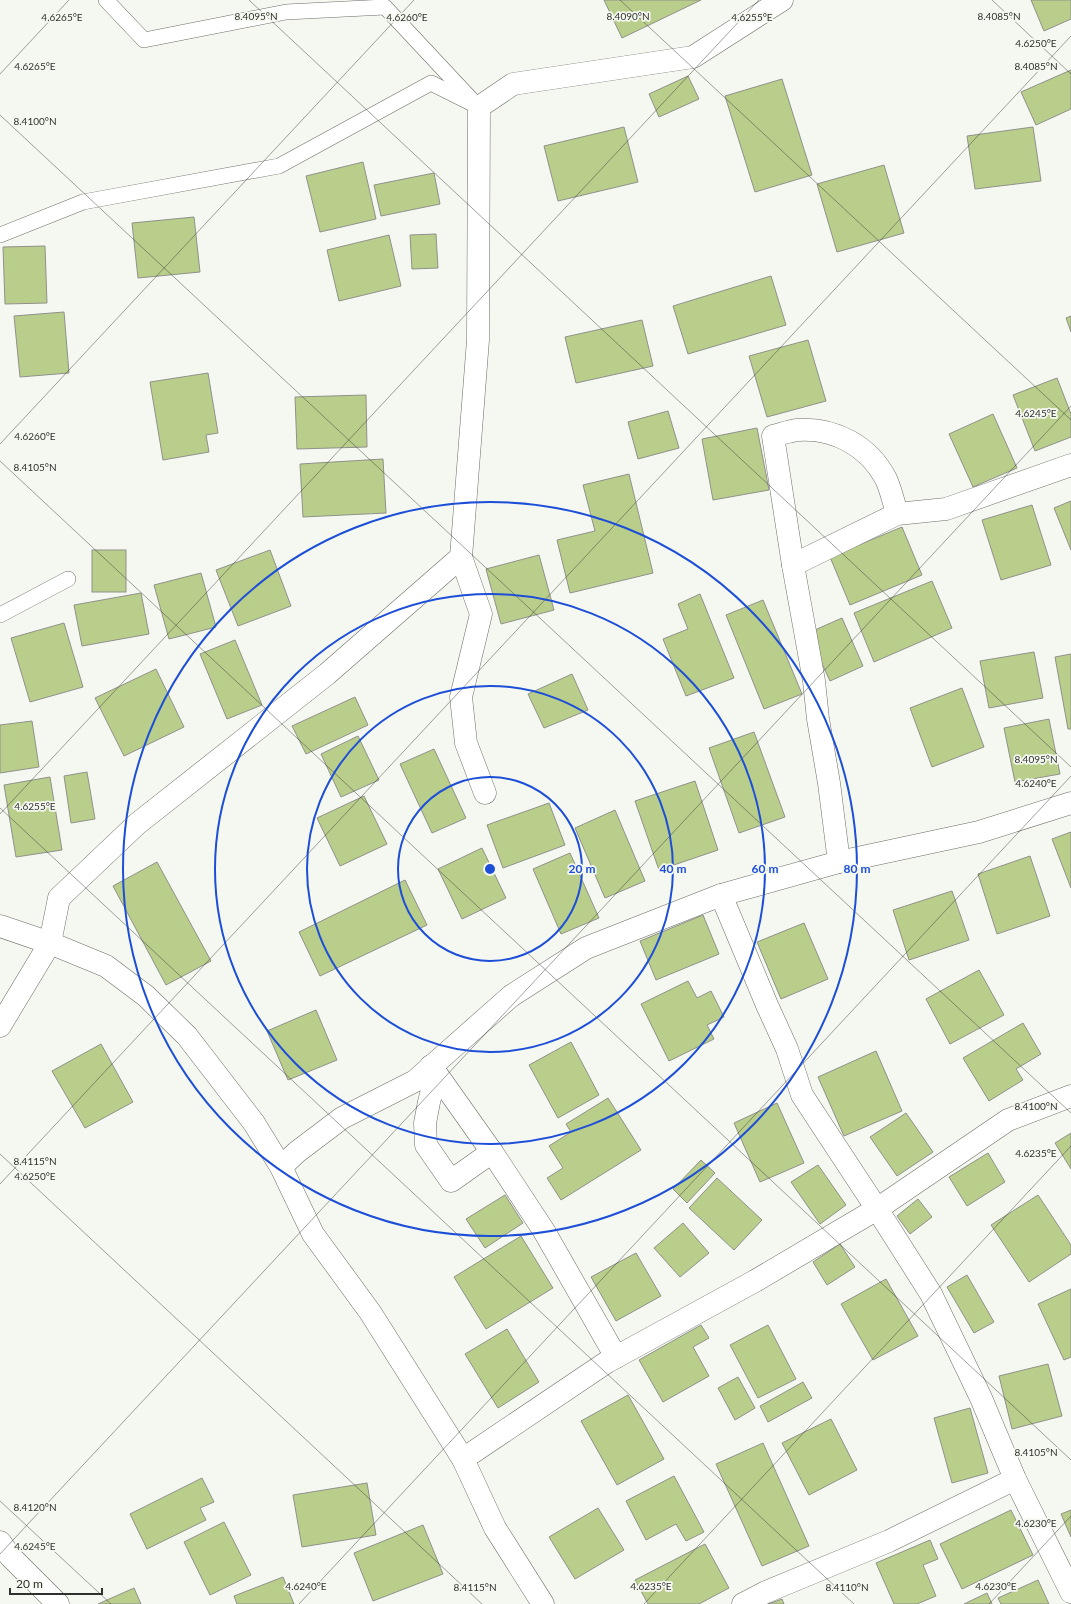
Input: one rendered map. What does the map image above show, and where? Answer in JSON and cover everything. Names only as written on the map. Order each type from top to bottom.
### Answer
[{"type":"street","points":[[485,793],[466,743],[461,697],[481,614],[461,557],[478,340],[479,107],[513,84],[693,57],[782,0]]},
{"type":"street","points":[[839,862],[829,783],[818,719],[814,681],[793,564],[773,436],[796,430],[823,431],[847,439],[870,455],[886,479],[898,514]]},
{"type":"street","points":[[793,564],[898,514],[946,509],[1071,465]]},
{"type":"street","points":[[0,1026],[50,943],[59,898],[137,824],[327,674],[461,557]]},
{"type":"street","points":[[281,1166],[342,1118],[434,1070],[511,996],[586,948],[721,895],[839,862],[979,832],[1071,803]]},
{"type":"street","points":[[721,895],[787,1049],[802,1095],[931,1294],[981,1398],[1015,1479],[1071,1592]]},
{"type":"street","points":[[0,926],[50,943],[106,966],[146,996],[187,1036],[254,1123],[281,1166],[313,1234],[370,1312],[463,1459],[495,1528],[543,1604]]},
{"type":"street","points":[[434,1070],[492,1152],[544,1231],[616,1357]]},
{"type":"street","points":[[434,1070],[425,1123],[426,1145],[451,1181],[492,1152]]},
{"type":"street","points":[[463,1459],[616,1357],[755,1281],[877,1209],[1008,1120],[1071,1096]]},
{"type":"street","points":[[743,1604],[766,1592],[889,1541],[1015,1479]]},
{"type":"street","points":[[0,1542],[10,1556],[58,1604]]},
{"type":"lane","points":[[106,0],[144,40],[286,12],[385,7],[479,107]]},
{"type":"lane","points":[[0,235],[83,202],[280,166],[431,83],[479,107]]},
{"type":"lane","points":[[0,615],[68,579]]},
{"type":"building","points":[[604,0],[701,0],[622,38]]},
{"type":"building","points":[[1031,0],[1071,0],[1071,19],[1044,31]]},
{"type":"building","points":[[1071,70],[1071,109],[1036,125],[1021,92]]},
{"type":"building","points":[[688,76],[699,99],[659,117],[649,94]]},
{"type":"building","points":[[782,79],[812,175],[755,192],[725,96]]},
{"type":"building","points":[[624,127],[638,182],[558,201],[544,146]]},
{"type":"building","points":[[1033,127],[1041,181],[975,189],[967,136]]},
{"type":"building","points":[[363,162],[376,219],[320,232],[306,176]]},
{"type":"building","points":[[884,165],[904,233],[837,252],[817,184]]},
{"type":"building","points":[[434,173],[440,204],[381,216],[374,185]]},
{"type":"building","points":[[194,217],[200,272],[138,278],[132,223]]},
{"type":"building","points":[[436,234],[438,268],[412,269],[410,235]]},
{"type":"building","points":[[389,235],[401,286],[339,301],[327,250]]},
{"type":"building","points":[[45,246],[47,303],[5,304],[3,247]]},
{"type":"building","points":[[771,276],[786,325],[688,354],[673,306]]},
{"type":"building","points":[[64,312],[69,373],[20,377],[14,316]]},
{"type":"building","points":[[1071,316],[1071,332],[1066,318]]},
{"type":"building","points":[[642,320],[653,366],[576,383],[565,337]]},
{"type":"building","points":[[808,340],[826,401],[767,417],[749,356]]},
{"type":"building","points":[[208,373],[218,433],[206,435],[209,452],[163,460],[150,382]]},
{"type":"building","points":[[1057,378],[1071,414],[1071,437],[1035,451],[1013,395]]},
{"type":"building","points":[[366,395],[367,447],[297,449],[295,397]]},
{"type":"building","points":[[668,411],[679,448],[638,459],[628,422]]},
{"type":"building","points":[[993,414],[1017,468],[973,487],[949,434]]},
{"type":"building","points":[[757,428],[769,490],[713,500],[702,439]]},
{"type":"building","points":[[383,459],[386,513],[303,517],[300,464]]},
{"type":"building","points":[[629,474],[653,573],[570,593],[557,540],[595,531],[583,485]]},
{"type":"building","points":[[1071,501],[1071,550],[1054,508]]},
{"type":"building","points":[[1032,505],[1051,565],[1001,580],[982,520]]},
{"type":"building","points":[[902,527],[922,575],[850,605],[830,557]]},
{"type":"building","points":[[92,550],[126,550],[126,592],[92,592]]},
{"type":"building","points":[[270,550],[291,606],[238,626],[216,570]]},
{"type":"building","points":[[539,555],[554,610],[501,624],[486,569]]},
{"type":"building","points":[[201,573],[216,627],[169,639],[154,585]]},
{"type":"building","points":[[932,581],[952,628],[874,662],[854,613]]},
{"type":"building","points":[[141,593],[149,634],[82,646],[74,605]]},
{"type":"building","points":[[700,594],[734,678],[686,696],[663,639],[688,629],[678,604]]},
{"type":"building","points":[[763,600],[802,694],[764,709],[726,615]]},
{"type":"building","points":[[842,618],[863,666],[830,681],[808,633]]},
{"type":"building","points":[[64,623],[83,687],[30,702],[11,638]]},
{"type":"building","points":[[235,640],[262,705],[227,719],[200,654]]},
{"type":"building","points":[[1034,652],[1043,698],[989,708],[980,661]]},
{"type":"building","points":[[1071,654],[1071,729],[1068,729],[1055,657]]},
{"type":"building","points":[[156,669],[184,727],[124,756],[95,698]]},
{"type":"building","points":[[572,674],[588,710],[544,728],[528,694]]},
{"type":"building","points":[[962,688],[984,747],[932,767],[910,708]]},
{"type":"building","points":[[355,697],[368,725],[306,754],[292,726]]},
{"type":"building","points":[[1049,719],[1060,774],[1015,782],[1004,728]]},
{"type":"building","points":[[32,721],[39,767],[0,773],[0,725]]},
{"type":"building","points":[[754,732],[785,817],[739,833],[709,748]]},
{"type":"building","points":[[358,736],[379,780],[341,797],[321,754]]},
{"type":"building","points":[[434,749],[466,818],[432,833],[400,764]]},
{"type":"building","points":[[87,772],[95,819],[71,823],[64,776]]},
{"type":"building","points":[[50,777],[62,850],[16,857],[4,785]]},
{"type":"building","points":[[695,781],[718,850],[659,870],[635,801]]},
{"type":"building","points":[[364,796],[387,844],[340,866],[317,818]]},
{"type":"building","points":[[549,803],[565,845],[503,868],[487,825]]},
{"type":"building","points":[[615,810],[645,881],[605,898],[575,828]]},
{"type":"building","points":[[1071,832],[1071,888],[1052,839]]},
{"type":"building","points":[[482,848],[506,898],[462,919],[438,869]]},
{"type":"building","points":[[570,853],[599,918],[561,934],[533,869]]},
{"type":"building","points":[[1030,856],[1050,916],[997,934],[978,874]]},
{"type":"building","points":[[157,862],[211,961],[166,985],[113,886]]},
{"type":"building","points":[[405,880],[427,925],[320,976],[299,932]]},
{"type":"building","points":[[952,891],[969,940],[909,960],[893,910]]},
{"type":"building","points":[[703,915],[719,954],[656,980],[640,941]]},
{"type":"building","points":[[804,923],[828,979],[781,999],[757,942]]},
{"type":"building","points":[[979,970],[1004,1015],[950,1044],[926,999]]},
{"type":"building","points":[[688,981],[697,998],[711,991],[724,1017],[707,1025],[714,1039],[669,1061],[641,1004]]},
{"type":"building","points":[[316,1010],[337,1060],[288,1080],[267,1031]]},
{"type":"building","points":[[1023,1023],[1041,1054],[1016,1069],[1023,1080],[989,1101],[963,1058]]},
{"type":"building","points":[[571,1042],[599,1095],[558,1118],[529,1065]]},
{"type":"building","points":[[101,1044],[133,1102],[85,1128],[52,1071]]},
{"type":"building","points":[[876,1051],[902,1111],[844,1136],[818,1077]]},
{"type":"building","points":[[608,1098],[641,1150],[561,1200],[547,1178],[563,1168],[549,1146],[571,1132],[566,1124]]},
{"type":"building","points":[[777,1103],[804,1163],[760,1182],[734,1123]]},
{"type":"building","points":[[906,1113],[933,1152],[897,1176],[870,1137]]},
{"type":"building","points":[[1071,1133],[1071,1169],[1055,1143]]},
{"type":"building","points":[[988,1153],[1005,1182],[967,1206],[949,1177]]},
{"type":"building","points":[[701,1160],[715,1173],[687,1203],[673,1189]]},
{"type":"building","points":[[818,1165],[846,1205],[820,1224],[791,1182]]},
{"type":"building","points":[[717,1178],[762,1220],[734,1250],[689,1208]]},
{"type":"building","points":[[505,1195],[523,1223],[485,1248],[466,1219]]},
{"type":"building","points":[[1038,1195],[1071,1245],[1071,1254],[1029,1282],[991,1225]]},
{"type":"building","points":[[918,1199],[932,1217],[910,1234],[897,1216]]},
{"type":"building","points":[[683,1223],[709,1253],[680,1277],[654,1248]]},
{"type":"building","points":[[521,1236],[553,1288],[486,1329],[454,1277]]},
{"type":"building","points":[[840,1244],[855,1267],[827,1285],[813,1262]]},
{"type":"building","points":[[636,1253],[661,1296],[616,1321],[591,1277]]},
{"type":"building","points":[[967,1275],[994,1322],[974,1333],[947,1287]]},
{"type":"building","points":[[886,1279],[918,1336],[873,1360],[841,1304]]},
{"type":"building","points":[[1071,1289],[1071,1357],[1064,1360],[1038,1304]]},
{"type":"building","points":[[701,1325],[709,1338],[693,1347],[709,1376],[663,1402],[639,1360]]},
{"type":"building","points":[[768,1325],[796,1379],[758,1398],[730,1345]]},
{"type":"building","points":[[507,1329],[539,1382],[498,1408],[465,1354]]},
{"type":"building","points":[[1048,1364],[1062,1416],[1012,1429],[999,1376]]},
{"type":"building","points":[[738,1377],[755,1408],[735,1420],[718,1388]]},
{"type":"building","points":[[803,1382],[812,1398],[768,1422],[760,1406]]},
{"type":"building","points":[[628,1395],[664,1459],[617,1485],[581,1421]]},
{"type":"building","points":[[970,1408],[988,1473],[952,1483],[934,1418]]},
{"type":"building","points":[[831,1419],[857,1470],[809,1495],[782,1443]]},
{"type":"building","points":[[763,1443],[809,1546],[762,1566],[716,1464]]},
{"type":"building","points":[[674,1476],[704,1532],[686,1541],[676,1524],[646,1540],[626,1501]]},
{"type":"building","points":[[202,1478],[214,1502],[200,1508],[206,1520],[147,1549],[130,1514]]},
{"type":"building","points":[[367,1483],[376,1535],[302,1547],[293,1495]]},
{"type":"building","points":[[598,1508],[624,1550],[575,1579],[549,1537]]},
{"type":"building","points":[[1011,1510],[1033,1555],[962,1589],[940,1544]]},
{"type":"building","points":[[1071,1510],[1071,1537],[1061,1514]]},
{"type":"building","points":[[224,1522],[251,1575],[210,1595],[184,1542]]},
{"type":"building","points":[[423,1525],[443,1574],[373,1601],[354,1553]]},
{"type":"building","points":[[930,1540],[938,1559],[923,1565],[936,1596],[917,1604],[894,1604],[876,1563]]},
{"type":"building","points":[[705,1544],[729,1588],[699,1604],[648,1604],[635,1580]]},
{"type":"building","points":[[283,1577],[294,1604],[237,1604],[234,1596]]},
{"type":"building","points":[[1038,1580],[1049,1604],[1001,1604],[998,1598]]},
{"type":"building","points":[[134,1588],[141,1604],[98,1604]]},
{"type":"building","points":[[987,1593],[992,1604],[964,1604]]},
{"type":"building","points":[[782,1599],[784,1604],[768,1604]]}]
